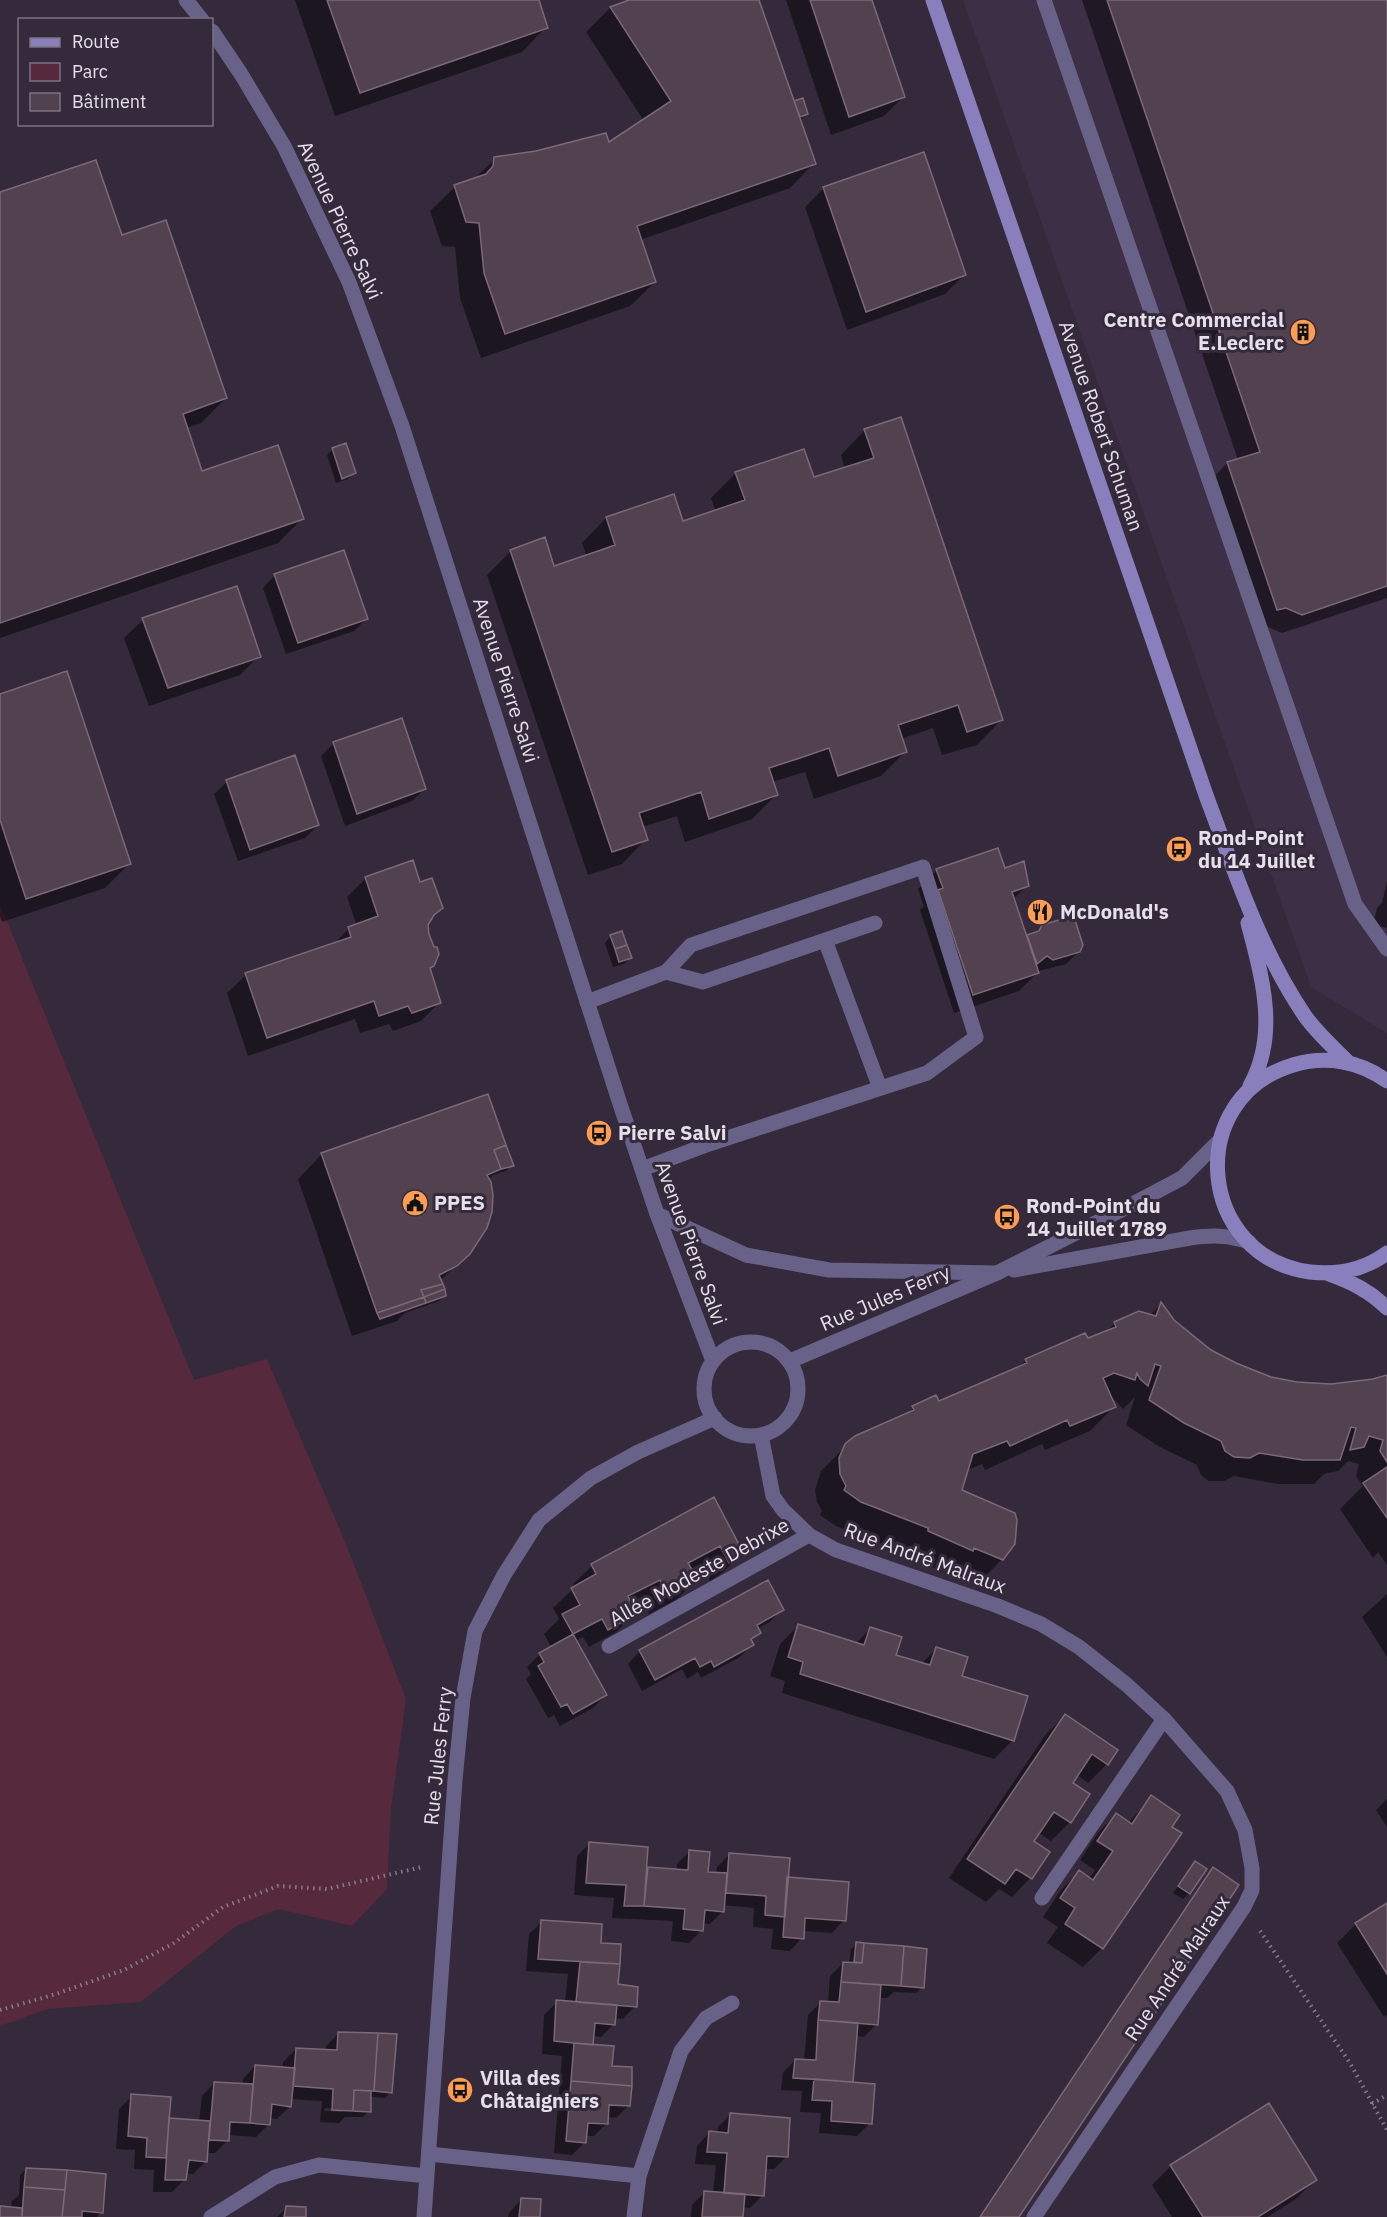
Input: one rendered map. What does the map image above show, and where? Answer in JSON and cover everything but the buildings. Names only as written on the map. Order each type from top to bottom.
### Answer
[{"type":"main road","name":"Avenue Robert Schuman","points":[[933,0],[1232,865],[1257,928],[1289,990],[1307,1018],[1349,1063]]},
{"type":"main road","name":"Avenue Robert Schuman","points":[[1232,865],[1263,989],[1267,1027],[1259,1069],[1245,1094]]},
{"type":"main road","points":[[1387,1081],[1371,1069],[1340,1060],[1308,1060],[1278,1069],[1251,1086],[1231,1112],[1218,1142],[1216,1174],[1223,1205],[1239,1233],[1263,1255],[1292,1269],[1329,1274],[1356,1284],[1376,1296],[1387,1308]]},
{"type":"main road","points":[[1329,1274],[1356,1269],[1387,1253]]},
{"type":"street","points":[[186,0],[200,18]]},
{"type":"street","points":[[1044,0],[1355,904],[1387,950]]},
{"type":"street","name":"Avenue Pierre Salvi","points":[[213,32],[284,146],[349,282],[402,426],[657,1214],[713,1361]]},
{"type":"street","points":[[587,1002],[666,972],[691,945],[923,867],[976,1037],[927,1073],[709,1144],[642,1169]]},
{"type":"street","points":[[666,972],[703,982],[875,923]]},
{"type":"street","points":[[825,940],[880,1088]]},
{"type":"street","name":"Rue Jules Ferry","points":[[790,1361],[996,1273],[1182,1178],[1218,1142]]},
{"type":"street","points":[[657,1214],[746,1254],[818,1268],[927,1273],[996,1273]]},
{"type":"street","name":"Rue Jules Ferry","points":[[996,1273],[1190,1238],[1231,1236],[1249,1242]]},
{"type":"street","points":[[751,1341],[766,1344],[779,1351],[790,1361],[797,1375],[799,1391],[796,1406],[788,1419],[776,1430],[748,1436],[724,1427],[715,1418],[707,1405],[704,1390],[706,1375],[713,1361],[723,1351],[737,1344],[751,1341]]},
{"type":"street","name":"Rue Jules Ferry","points":[[424,2217],[463,1698],[475,1631],[504,1575],[539,1520],[591,1478],[638,1452],[715,1418]]},
{"type":"street","name":"Rue André Malraux","points":[[761,1435],[773,1496],[783,1510],[809,1535],[836,1550],[998,1606],[1041,1624],[1079,1647],[1127,1685],[1164,1719],[1227,1791],[1245,1830],[1252,1868],[1252,1890],[1244,1908],[1034,2217]]},
{"type":"street","name":"Allée Modeste Debrixe","points":[[609,1646],[809,1535]]},
{"type":"street","points":[[1042,1898],[1164,1719]]},
{"type":"street","points":[[634,2217],[639,2176],[681,2051],[706,2018],[732,2003]]},
{"type":"street","points":[[429,2154],[639,2176]]},
{"type":"street","points":[[211,2217],[275,2177],[319,2166],[428,2176]]},
{"type":"path","points":[[0,2010],[56,1994],[124,1970],[174,1943],[224,1907],[278,1886],[327,1889],[449,1861]]},
{"type":"path","points":[[1244,1908],[1350,2063],[1387,2130]]},
{"type":"path","points":[[1372,2104],[1387,2095]]},
{"type":"shaded area","points":[[963,0],[1387,0],[1387,1033],[1311,987]]},
{"type":"green space","points":[[0,904],[194,1380],[267,1359],[346,1544],[406,1699],[391,1809],[387,1889],[352,1926],[278,1909],[236,1926],[141,2002],[48,2009],[0,2026]]},
{"type":"place","name":"Centre Commercial E.Leclerc","points":[[1303,332]]},
{"type":"place","name":"Rond-Point du 14 Juillet","points":[[1179,849]]},
{"type":"place","name":"McDonald's","points":[[1040,912]]},
{"type":"place","name":"Pierre Salvi","points":[[599,1133]]},
{"type":"place","name":"PPES","points":[[415,1203]]},
{"type":"place","name":"Rond-Point du 14 Juillet 1789","points":[[1007,1217]]},
{"type":"place","name":"Villa des Châtaigniers","points":[[460,2090]]}]
